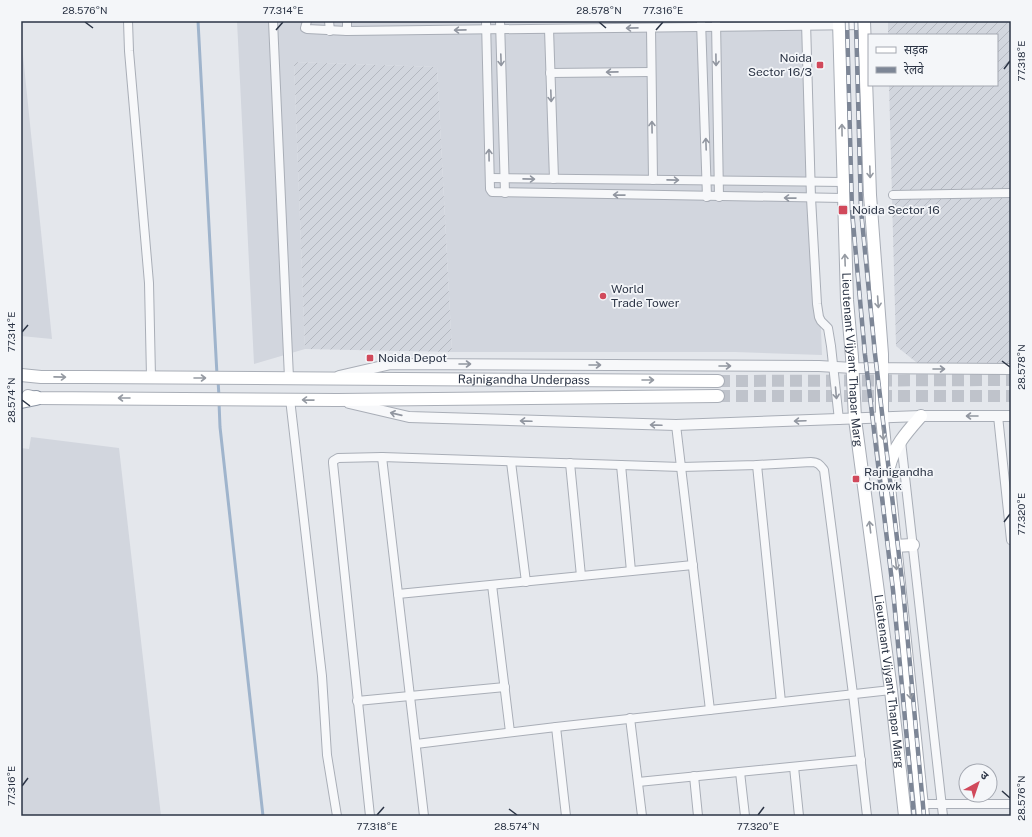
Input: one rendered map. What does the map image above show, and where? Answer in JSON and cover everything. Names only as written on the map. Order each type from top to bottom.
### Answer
[{"type":"highway","points":[[21,401],[36,398]]},
{"type":"main road","name":"Lieutenant Vijyant Thapar Marg","points":[[839,23],[847,300],[853,368],[855,419],[891,690],[905,816]]},
{"type":"main road","name":"Lieutenant Vijyant Thapar Marg","points":[[865,23],[870,195],[882,368],[882,418],[894,546],[923,810]]},
{"type":"main road","name":"Rajnigandha Underpass","points":[[21,375],[41,377],[718,381]]},
{"type":"main road","name":"Rajnigandha Underpass","points":[[21,395],[36,398],[337,400],[718,396]]},
{"type":"main road","points":[[887,473],[892,453],[921,416]]},
{"type":"main road","points":[[894,546],[913,546]]},
{"type":"street","points":[[128,21],[129,51],[156,377]]},
{"type":"street","points":[[273,21],[289,378]]},
{"type":"street","points":[[306,21],[306,29],[330,31],[486,25],[549,29],[651,28],[702,24],[865,23]]},
{"type":"street","points":[[329,21],[330,31]]},
{"type":"street","points":[[347,21],[347,31]]},
{"type":"street","points":[[702,24],[708,196]]},
{"type":"street","points":[[716,24],[720,197]]},
{"type":"street","points":[[806,24],[810,182],[818,310],[821,322],[828,328],[834,367],[839,420]]},
{"type":"street","points":[[486,25],[490,178],[491,190],[494,192],[844,198]]},
{"type":"street","points":[[500,25],[505,193]]},
{"type":"street","points":[[651,28],[653,180]]},
{"type":"street","points":[[549,29],[554,179]]},
{"type":"street","points":[[550,73],[651,72]]},
{"type":"street","points":[[490,178],[843,182]]},
{"type":"street","points":[[893,195],[1011,193]]},
{"type":"street","points":[[329,378],[391,364],[1011,369]]},
{"type":"street","points":[[284,399],[322,676],[327,755],[337,816]]},
{"type":"street","points":[[337,400],[409,417],[676,425],[921,416],[1011,416]]},
{"type":"street","points":[[998,416],[1011,540]]},
{"type":"street","points":[[676,425],[710,710]]},
{"type":"street","points":[[901,441],[943,816]]},
{"type":"street","points":[[382,457],[424,816]]},
{"type":"street","points":[[370,816],[333,463],[333,461],[338,458],[382,457],[681,467],[816,462],[824,470],[867,816]]},
{"type":"street","points":[[511,462],[526,582]]},
{"type":"street","points":[[570,463],[581,576]]},
{"type":"street","points":[[621,465],[631,571]]},
{"type":"street","points":[[758,465],[781,702]]},
{"type":"street","points":[[398,594],[693,565]]},
{"type":"street","points":[[492,585],[510,732]]},
{"type":"street","points":[[357,701],[505,687]]},
{"type":"street","points":[[416,744],[630,718],[891,690]]},
{"type":"street","points":[[630,718],[642,816]]},
{"type":"street","points":[[556,727],[566,816]]},
{"type":"street","points":[[638,782],[861,760]]},
{"type":"street","points":[[794,767],[799,816]]},
{"type":"street","points":[[740,772],[745,816]]},
{"type":"street","points":[[694,776],[698,816]]},
{"type":"street","points":[[923,810],[942,804],[1011,804]]},
{"type":"shaded area","points":[[237,21],[809,21],[822,355],[735,352],[452,352],[437,67],[294,62],[305,349],[254,364]]},
{"type":"shaded area","points":[[888,21],[1011,21],[1011,365],[921,366],[896,346],[889,86],[998,86],[998,34],[888,34]]},
{"type":"shaded area","points":[[21,36],[52,339],[21,336]]},
{"type":"shaded area","points":[[294,62],[437,67],[452,352],[305,349]]},
{"type":"shaded area","points":[[31,437],[119,448],[161,816],[21,816],[21,448],[29,449]]},
{"type":"waterway","points":[[198,21],[217,375]]},
{"type":"waterway","points":[[218,380],[219,397]]},
{"type":"waterway","points":[[219,402],[220,427],[263,816]]},
{"type":"tunnel","points":[[718,381],[1011,380]]},
{"type":"tunnel","points":[[718,396],[1011,396]]},
{"type":"railway","points":[[847,21],[852,211],[865,355],[893,590],[914,816]]},
{"type":"railway","points":[[856,21],[861,210],[875,354],[903,589],[924,816]]},
{"type":"place","name":"Noida Sector 16/3","points":[[820,65]]},
{"type":"place","name":"Noida Sector 16","points":[[843,210]]},
{"type":"place","name":"World Trade Tower","points":[[603,296]]},
{"type":"place","name":"Noida Depot","points":[[370,358]]},
{"type":"place","name":"Rajnigandha Chowk","points":[[856,479]]}]
